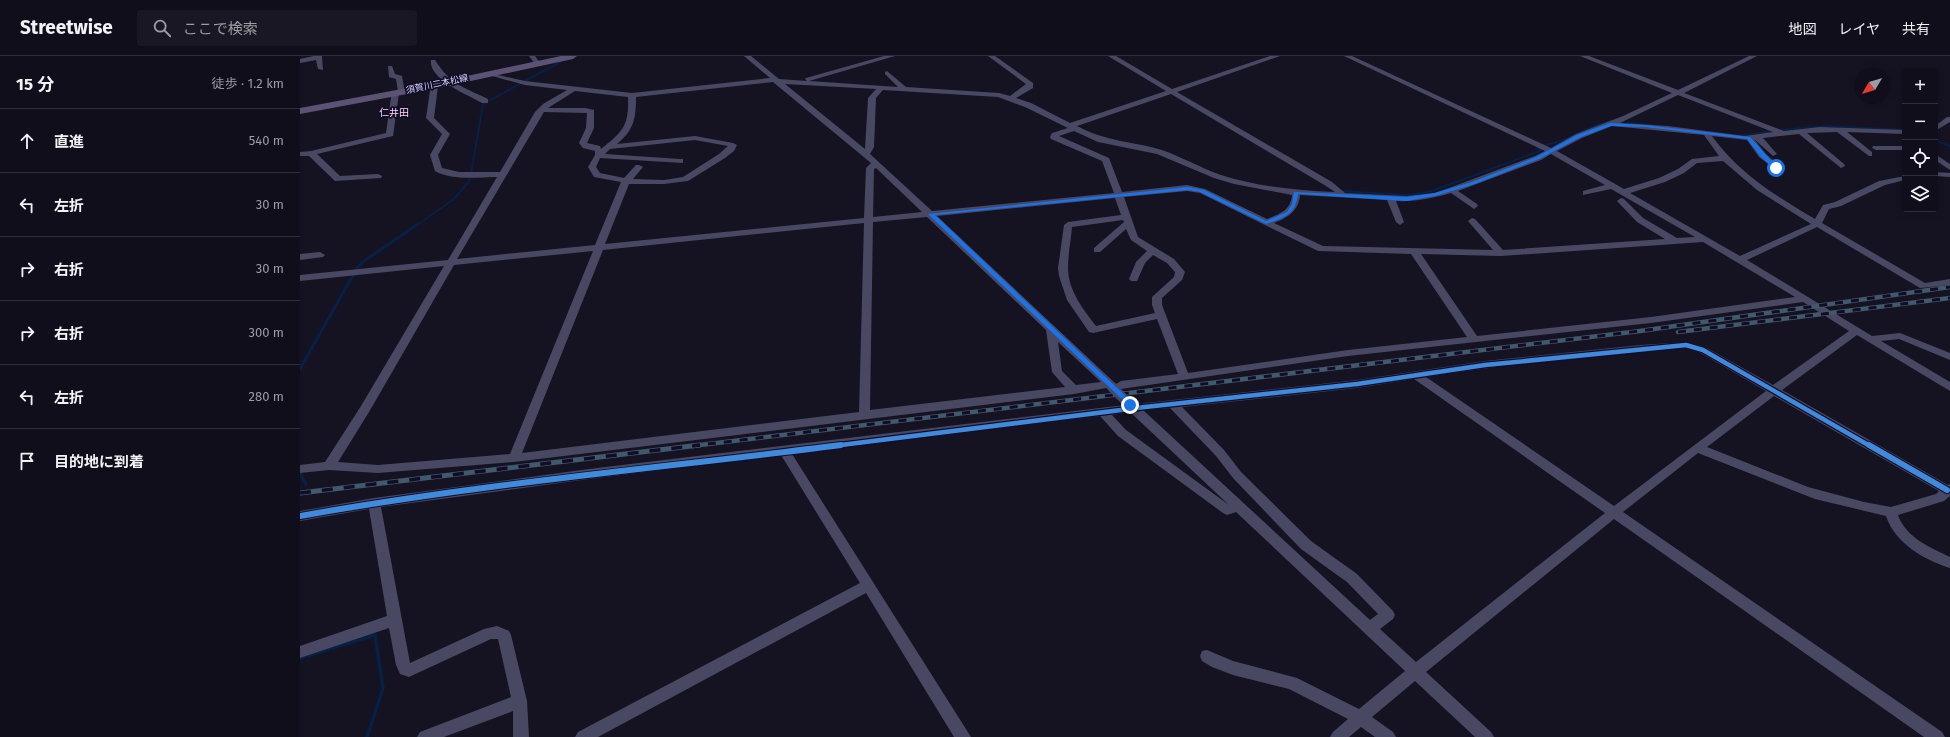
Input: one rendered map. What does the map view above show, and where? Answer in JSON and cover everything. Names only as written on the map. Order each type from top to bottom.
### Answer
[{"type":"main road","name":"須賀川二本松線","points":[[300,111],[434,86],[534,60],[573,56]]},
{"type":"street","points":[[300,61],[319,56],[321,69]]},
{"type":"street","points":[[747,56],[866,154],[1111,386],[1128,407],[1239,506],[1486,737]]},
{"type":"street","points":[[797,82],[892,56]]},
{"type":"street","points":[[991,56],[1029,83],[1029,87],[1012,98]]},
{"type":"street","points":[[1111,56],[1334,187],[1342,195]]},
{"type":"street","points":[[1184,377],[1157,305],[1157,297],[1179,278],[1180,272],[1175,264],[1152,251],[1134,238],[1106,160],[1054,137],[1055,135],[1072,127],[1276,56]]},
{"type":"street","points":[[1347,56],[1551,151],[1705,239],[1950,387]]},
{"type":"street","points":[[1583,56],[1782,133]]},
{"type":"street","points":[[487,73],[522,83],[632,95],[776,81],[999,95],[1012,98],[1105,141],[1158,152],[1229,180],[1274,190],[1296,193],[1414,199],[1452,190],[1516,167],[1579,136],[1610,124],[1679,93],[1754,56]]},
{"type":"street","points":[[433,62],[437,70],[449,82],[485,101]]},
{"type":"street","points":[[300,154],[311,153],[390,134],[399,92],[399,76],[392,77],[390,67]]},
{"type":"street","points":[[887,73],[902,86],[902,88]]},
{"type":"street","points":[[434,86],[430,118],[431,121],[442,128],[446,134],[434,155],[434,159],[440,171],[474,174],[503,174]]},
{"type":"street","points":[[866,154],[870,148],[872,98],[882,87]]},
{"type":"street","points":[[329,466],[365,409],[450,263],[542,110],[573,89]]},
{"type":"street","points":[[610,147],[695,138],[733,145],[722,156],[685,179],[664,182],[626,181],[595,173],[592,170],[592,164],[629,127],[632,120],[632,95]]},
{"type":"street","points":[[542,110],[585,110],[590,112],[590,128],[583,143],[586,146],[597,148],[599,151],[599,156]]},
{"type":"street","points":[[1938,127],[1950,119]]},
{"type":"street","points":[[1610,124],[1653,127],[1749,138],[1800,130],[1838,129],[1902,132]]},
{"type":"street","points":[[1838,129],[1869,154]]},
{"type":"street","points":[[1800,130],[1841,166]]},
{"type":"street","points":[[1707,134],[1725,158],[1758,187],[1817,224],[1923,286],[1950,282]]},
{"type":"street","points":[[1758,137],[1773,154]]},
{"type":"street","points":[[1749,138],[1762,155],[1776,168]]},
{"type":"street","points":[[1876,148],[1902,148]]},
{"type":"street","points":[[311,153],[338,179],[378,176]]},
{"type":"street","points":[[599,156],[680,161]]},
{"type":"street","points":[[1623,192],[1662,180],[1681,171],[1695,161],[1725,158]]},
{"type":"street","points":[[1938,158],[1947,166]]},
{"type":"street","points":[[864,416],[870,168],[875,164]]},
{"type":"street","points":[[514,458],[626,181],[639,167]]},
{"type":"street","points":[[1938,174],[1950,175]]},
{"type":"street","points":[[1740,260],[1817,224],[1826,207],[1838,204],[1882,183],[1902,179]]},
{"type":"street","points":[[1586,193],[1612,186]]},
{"type":"street","points":[[300,278],[1119,195],[1196,189],[1321,249],[1501,253],[1705,239]]},
{"type":"street","points":[[1452,190],[1474,206]]},
{"type":"street","points":[[1266,222],[1288,213],[1295,204],[1296,193]]},
{"type":"street","points":[[1391,198],[1400,222]]},
{"type":"street","points":[[1620,201],[1640,220],[1676,241]]},
{"type":"street","points":[[1097,250],[1128,220]]},
{"type":"street","points":[[1128,220],[1068,225],[1063,268],[1072,300],[1085,321],[1093,330],[1160,315]]},
{"type":"street","points":[[1472,221],[1501,253]]},
{"type":"street","points":[[1134,279],[1141,262],[1152,251]]},
{"type":"street","points":[[1414,251],[1474,339]]},
{"type":"street","points":[[300,257],[320,255]]},
{"type":"street","points":[[303,469],[329,466],[378,469],[514,458],[1184,377],[1348,353],[1651,320],[1806,299]]},
{"type":"street","points":[[1051,329],[1057,372],[1074,390]]},
{"type":"street","points":[[1338,737],[1416,671],[1613,513],[1772,390],[1857,330]]},
{"type":"street","points":[[1872,339],[1900,336],[1950,357]]},
{"type":"street","points":[[1146,407],[1417,376],[1485,365],[1641,348],[1686,345],[1703,350],[1948,490],[1945,495],[1940,498],[1891,512],[1820,496],[1782,483],[1697,448]]},
{"type":"street","points":[[1417,376],[1937,737]]},
{"type":"street","points":[[1172,404],[1220,452],[1237,475],[1306,545],[1352,578],[1388,615],[1370,628]]},
{"type":"street","points":[[305,515],[374,503],[589,474],[785,452],[1103,412],[1128,407]]},
{"type":"street","points":[[1103,412],[1122,434],[1226,510],[1239,506]]},
{"type":"street","points":[[785,452],[867,586],[963,737]]},
{"type":"street","points":[[374,503],[403,665],[405,669],[409,670],[488,633],[497,632],[504,635],[514,668],[520,701],[521,737]]},
{"type":"street","points":[[1891,512],[1892,518],[1902,534],[1910,542],[1950,563]]},
{"type":"street","points":[[583,737],[867,586]]},
{"type":"street","points":[[300,652],[395,620]]},
{"type":"street","points":[[1207,656],[1217,662],[1233,668],[1292,683],[1361,718],[1388,737]]},
{"type":"street","points":[[425,737],[520,701]]},
{"type":"waterway","points":[[417,225],[454,199],[470,180],[483,104],[562,61]]},
{"type":"waterway","points":[[1543,145],[1561,141],[1594,126],[1612,121]]},
{"type":"waterway","points":[[1628,123],[1652,125]]},
{"type":"waterway","points":[[1781,130],[1825,126],[1902,130]]},
{"type":"waterway","points":[[1739,136],[1773,131]]},
{"type":"waterway","points":[[1938,141],[1950,146]]},
{"type":"waterway","points":[[1340,191],[1410,195],[1432,191],[1542,150],[1537,148]]},
{"type":"waterway","points":[[300,369],[357,268],[364,261],[418,224]]},
{"type":"waterway","points":[[300,473],[306,484]]},
{"type":"waterway","points":[[300,658],[375,635],[383,688],[367,737]]},
{"type":"railway","points":[[692,446],[1640,331],[1950,287]]},
{"type":"railway","points":[[1678,332],[1950,298]]},
{"type":"railway","points":[[300,493],[700,445]]},
{"type":"cycle path","points":[[300,516],[374,503],[589,474],[785,452],[1145,407],[1357,384],[1485,365],[1686,345],[1703,350],[1947,490]]},
{"type":"district","name":"仁井田","points":[[394,112]]},
{"type":"route","points":[[1130,405],[930,214],[1188,188],[1202,191],[1266,222],[1288,213],[1295,204],[1296,193],[1407,199],[1435,195],[1473,183],[1538,158],[1579,136],[1610,124],[1668,128],[1736,138],[1749,138],[1762,155],[1776,168]]}]
